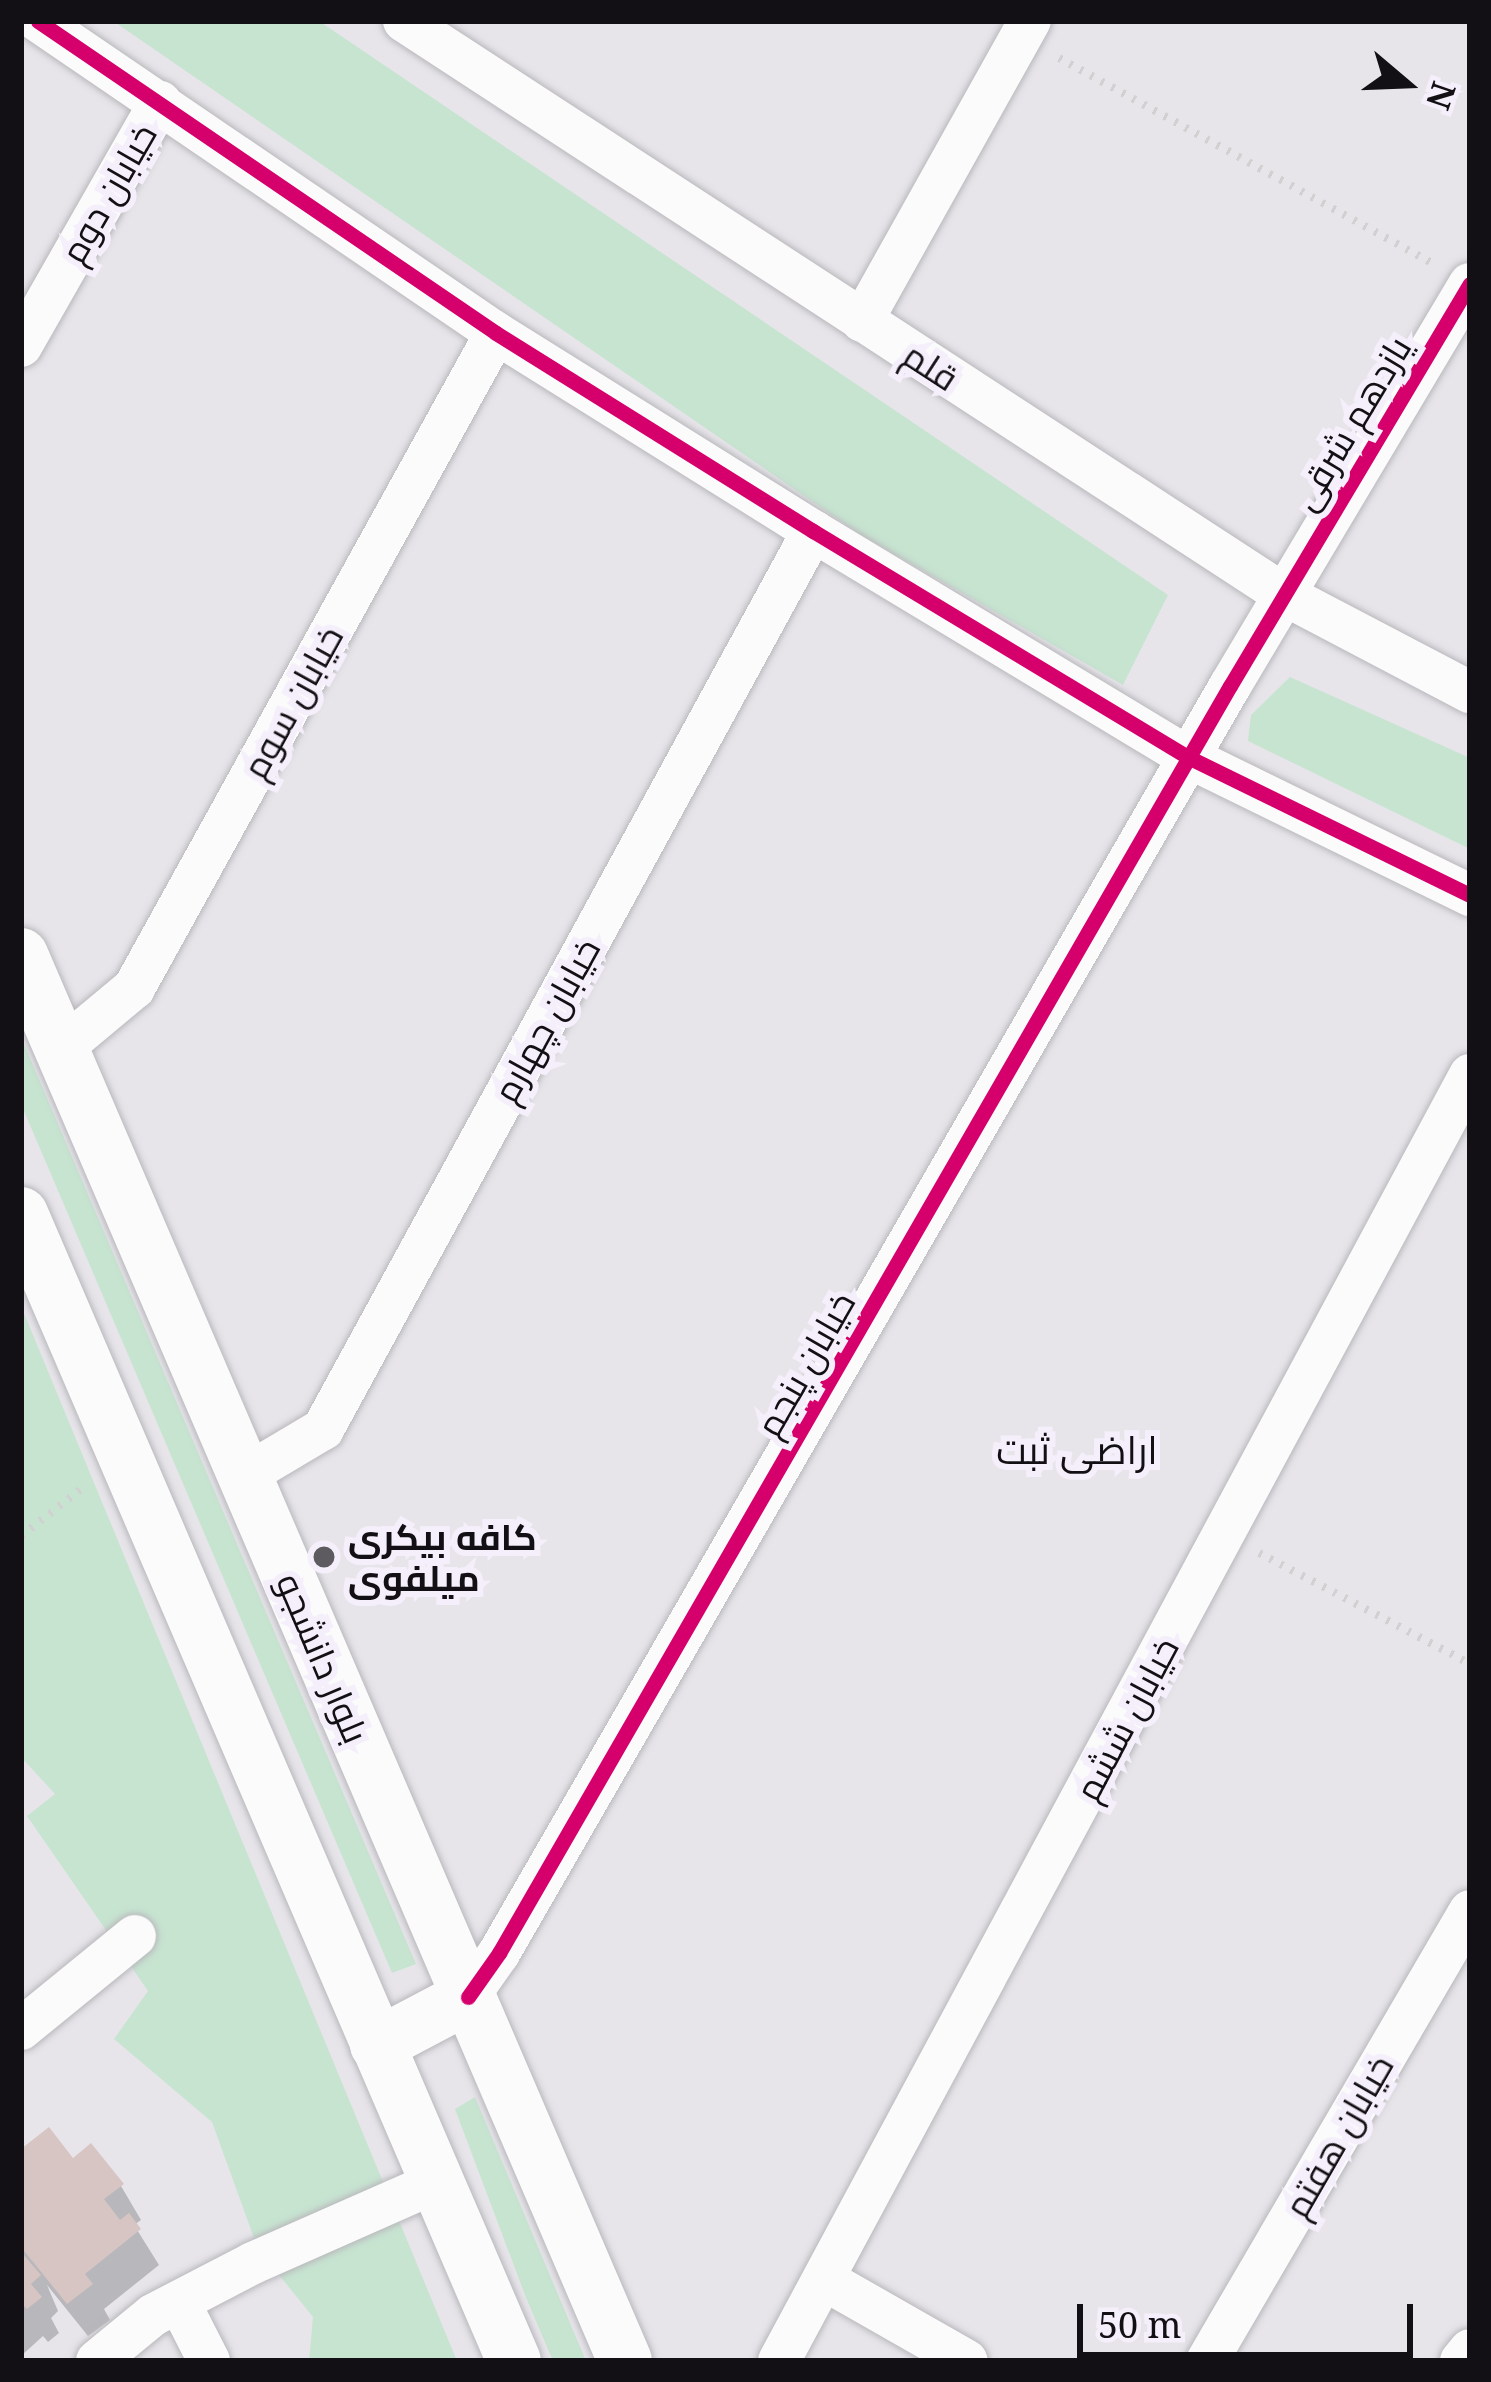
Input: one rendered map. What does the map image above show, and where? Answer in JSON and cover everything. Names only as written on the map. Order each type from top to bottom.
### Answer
[{"type":"main road","name":"بلوار دانشجو","points":[[21,956],[625,2361]]},
{"type":"main road","points":[[21,1214],[514,2361]]},
{"type":"main road","points":[[377,2045],[468,1997]]},
{"type":"street","points":[[38,21],[496,333],[814,531],[1190,758],[1470,895]]},
{"type":"street","name":"قلم","points":[[429,28],[862,320],[1283,594],[1470,692]]},
{"type":"street","points":[[862,320],[1025,29]]},
{"type":"street","name":"خیابان دوم","points":[[21,346],[160,102]]},
{"type":"street","name":"یازدهم شرقی","points":[[1190,758],[1470,284]]},
{"type":"street","name":"خیابان سوم","points":[[61,1049],[134,988],[496,333]]},
{"type":"street","name":"خیابان چهارم","points":[[244,1476],[323,1429],[814,531]]},
{"type":"street","name":"خیابان پنجم","points":[[468,1997],[499,1953],[1190,758]]},
{"type":"street","name":"خیابان ششم","points":[[779,2361],[1470,1075]]},
{"type":"street","name":"خیابان هفتم","points":[[1207,2361],[1470,1911]]},
{"type":"street","points":[[21,2029],[135,1936]]},
{"type":"street","points":[[97,2361],[153,2315],[253,2263],[437,2182]]},
{"type":"street","points":[[825,2281],[967,2361]]},
{"type":"street","points":[[178,2302],[209,2361]]},
{"type":"street","points":[[1460,2361],[1470,2350]]},
{"type":"path","points":[[1025,29],[1470,284]]},
{"type":"path","points":[[21,1536],[123,1456]]},
{"type":"path","points":[[1225,1534],[1470,1664]]},
{"type":"green space","points":[[113,21],[319,21],[1168,595],[1123,685],[861,535]]},
{"type":"green space","points":[[1290,677],[1470,758],[1470,849],[1248,741],[1251,715]]},
{"type":"green space","points":[[21,1037],[416,1964],[392,1973],[21,1104]]},
{"type":"green space","points":[[21,1306],[457,2361],[309,2361],[313,2317],[258,2249],[212,2122],[114,2039],[148,1991],[27,1816],[55,1794],[21,1757]]},
{"type":"green space","points":[[475,2097],[586,2361],[553,2361],[525,2295],[455,2109]]},
{"type":"building","points":[[49,2127],[73,2158],[91,2143],[124,2184],[104,2199],[120,2220],[129,2213],[141,2229],[85,2274],[93,2284],[67,2304],[21,2247],[21,2149]]},
{"type":"building","points":[[21,2252],[41,2275],[31,2284],[42,2297],[27,2309],[21,2303]]},
{"type":"cycle path","points":[[38,21],[496,333],[813,531],[1190,758],[1470,895]]},
{"type":"cycle path","points":[[468,1997],[499,1953],[1230,686],[1470,284]]},
{"type":"place","name":"کافه بیکری میلفوی","points":[[324,1557]]},
{"type":"district","name":"اراضی ثبت","points":[[1077,1449]]}]
